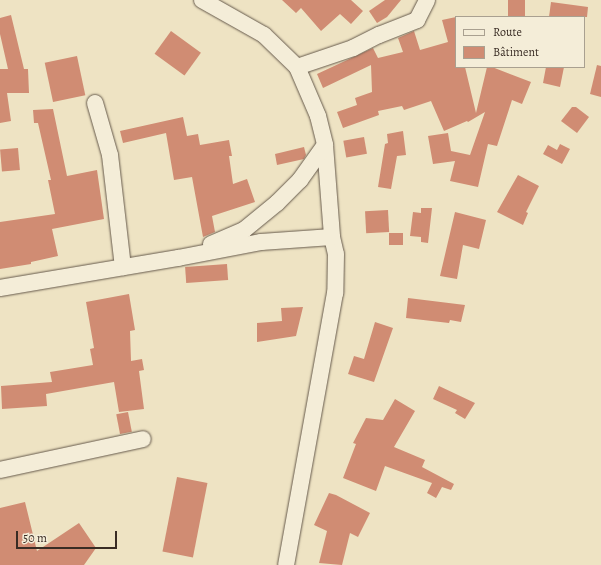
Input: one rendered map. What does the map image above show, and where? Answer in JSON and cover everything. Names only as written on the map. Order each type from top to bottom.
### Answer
[{"type":"street","points":[[202,0],[264,35],[297,67],[318,116],[326,145],[332,237],[336,254],[335,293],[286,565]]},
{"type":"street","points":[[297,67],[353,48],[379,35],[417,20],[427,0]]},
{"type":"street","points":[[95,103],[110,155],[123,267]]},
{"type":"street","points":[[178,258],[244,230],[277,203],[300,180],[326,145]]},
{"type":"street","points":[[0,288],[178,258],[260,242],[332,237]]},
{"type":"street","points":[[0,470],[143,439]]},
{"type":"building","points":[[282,0],[351,0],[363,11],[351,24],[340,14],[321,31],[301,8],[296,13]]},
{"type":"building","points":[[385,0],[401,0],[387,17],[377,23],[369,11]]},
{"type":"building","points":[[508,0],[525,0],[525,16],[508,16]]},
{"type":"building","points":[[551,2],[588,7],[587,17],[549,16]]},
{"type":"building","points":[[11,15],[24,69],[28,69],[29,93],[7,93],[11,121],[0,123],[0,69],[8,69],[0,34],[0,18]]},
{"type":"building","points":[[455,17],[455,68],[465,68],[476,113],[487,68],[495,68],[531,82],[522,104],[512,100],[497,146],[488,144],[478,187],[450,181],[455,161],[433,164],[428,136],[448,133],[451,151],[470,155],[485,112],[468,122],[467,121],[444,131],[431,101],[404,110],[402,106],[378,111],[379,115],[343,128],[337,112],[357,105],[355,98],[372,92],[371,65],[323,88],[317,74],[373,48],[378,58],[403,52],[398,38],[414,31],[420,50],[448,42],[442,20]]},
{"type":"building","points":[[171,31],[201,53],[184,75],[155,54]]},
{"type":"building","points":[[77,56],[85,95],[53,102],[45,63]]},
{"type":"building","points":[[597,65],[601,66],[601,97],[590,94]]},
{"type":"building","points":[[546,68],[564,68],[560,87],[543,83]]},
{"type":"building","points":[[572,107],[576,107],[589,117],[577,133],[561,121]]},
{"type":"building","points":[[53,109],[67,176],[97,170],[104,219],[52,229],[58,256],[31,262],[31,264],[0,269],[0,222],[55,214],[48,180],[51,180],[38,123],[34,123],[33,110]]},
{"type":"building","points":[[183,117],[187,136],[198,134],[200,145],[229,140],[232,156],[229,156],[233,184],[247,179],[255,202],[212,216],[215,232],[203,237],[192,177],[174,180],[166,133],[123,143],[120,131]]},
{"type":"building","points":[[403,131],[406,155],[397,156],[391,189],[378,187],[385,144],[388,143],[387,134]]},
{"type":"building","points":[[364,137],[367,154],[346,157],[343,141]]},
{"type":"building","points":[[560,144],[570,149],[562,164],[543,154],[548,145],[557,150]]},
{"type":"building","points":[[304,147],[306,155],[304,159],[277,165],[275,154]]},
{"type":"building","points":[[18,148],[20,170],[2,171],[0,150]]},
{"type":"building","points":[[518,175],[539,186],[526,212],[528,213],[523,225],[497,212]]},
{"type":"building","points":[[421,208],[432,208],[428,243],[421,242],[421,237],[410,236],[413,212],[421,213]]},
{"type":"building","points":[[388,210],[389,232],[366,233],[365,211]]},
{"type":"building","points":[[455,212],[486,220],[479,249],[463,245],[457,279],[440,276]]},
{"type":"building","points":[[389,233],[403,233],[403,245],[389,245]]},
{"type":"building","points":[[227,264],[228,280],[186,283],[185,267]]},
{"type":"building","points":[[129,294],[135,330],[130,331],[131,361],[142,359],[144,370],[139,371],[144,409],[119,412],[114,382],[46,394],[47,406],[2,409],[1,386],[52,382],[50,372],[93,365],[90,349],[94,348],[86,302]]},
{"type":"building","points":[[408,298],[465,305],[461,322],[450,320],[449,323],[406,318]]},
{"type":"building","points":[[303,307],[296,336],[257,342],[257,323],[282,321],[281,308]]},
{"type":"building","points":[[375,322],[393,328],[374,382],[348,374],[354,356],[364,359]]},
{"type":"building","points":[[439,386],[475,403],[465,419],[455,413],[457,410],[433,399]]},
{"type":"building","points":[[395,399],[415,411],[394,447],[425,460],[422,467],[454,484],[451,490],[442,487],[436,498],[427,493],[432,483],[385,466],[376,491],[343,478],[356,444],[353,443],[366,418],[383,420]]},
{"type":"building","points":[[128,412],[132,432],[120,434],[116,414]]},
{"type":"building","points":[[177,477],[207,483],[193,558],[162,552]]},
{"type":"building","points":[[329,493],[336,495],[370,513],[358,537],[350,533],[342,565],[319,563],[327,531],[314,525]]},
{"type":"building","points":[[25,502],[37,551],[79,523],[96,548],[84,565],[0,565],[0,508]]}]
